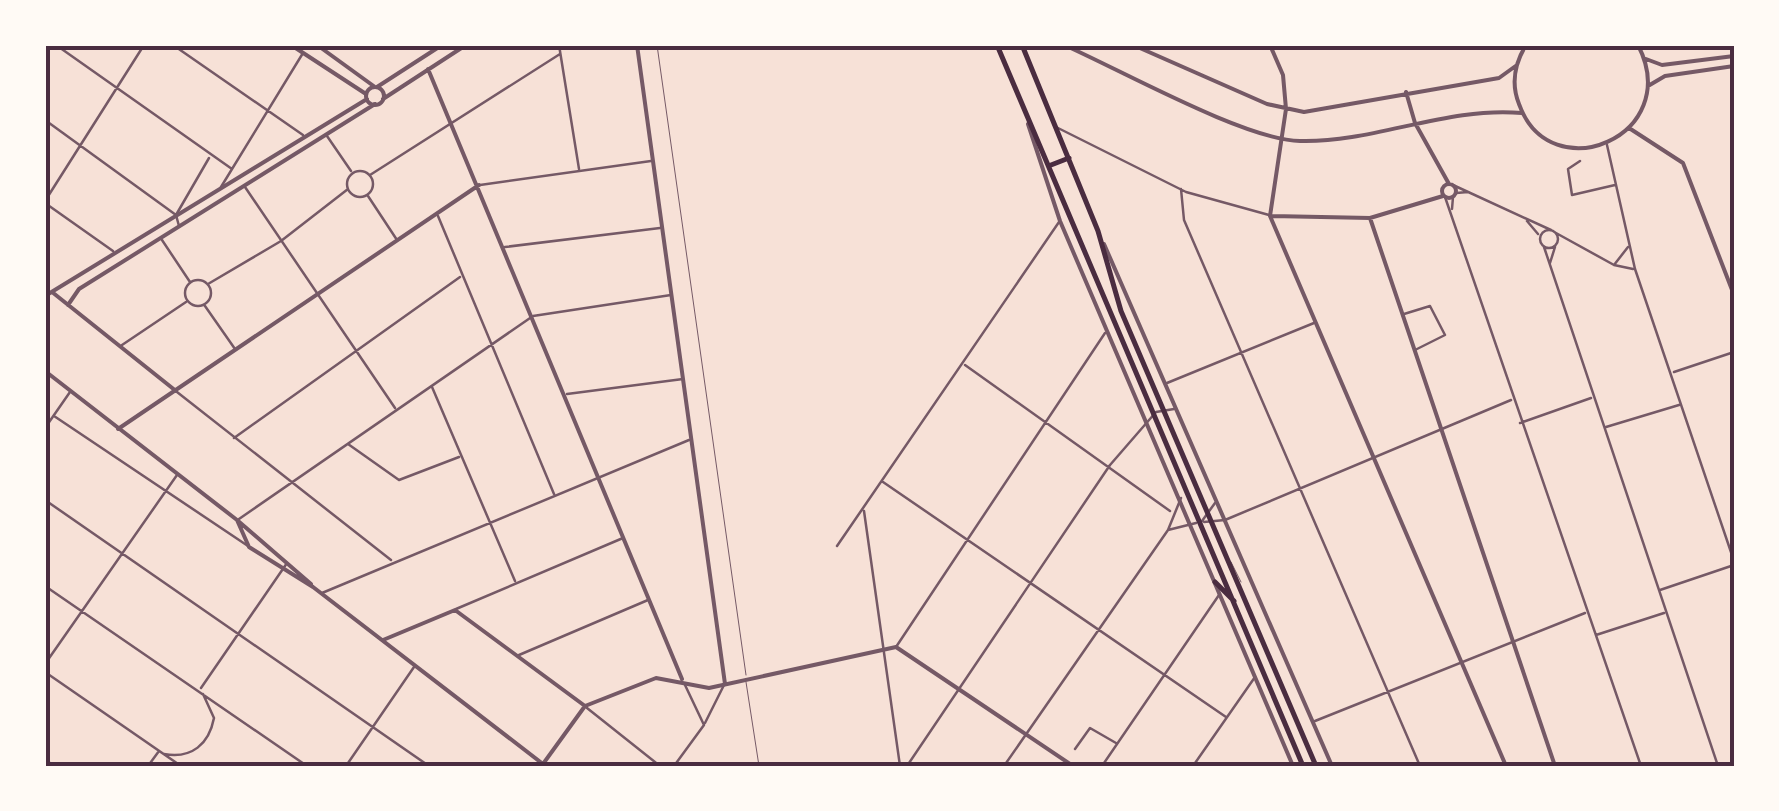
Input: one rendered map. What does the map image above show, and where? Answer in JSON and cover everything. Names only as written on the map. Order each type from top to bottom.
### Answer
[{"type":"main road","points":[[998,45],[1316,764]]},
{"type":"main road","points":[[1025,48],[1098,231],[1113,289],[1202,522],[1303,766]]},
{"type":"main road","points":[[1051,165],[1069,158]]},
{"type":"main road","points":[[1215,582],[1236,604]]},
{"type":"street","points":[[56,45],[232,169]]},
{"type":"street","points":[[115,253],[45,202],[144,45]]},
{"type":"street","points":[[173,45],[305,136]]},
{"type":"street","points":[[291,45],[375,104]]},
{"type":"street","points":[[316,45],[376,87],[383,99]]},
{"type":"street","points":[[68,305],[79,288],[383,99],[457,47],[466,45]]},
{"type":"street","points":[[559,45],[579,171]]},
{"type":"street","points":[[637,45],[725,684],[704,725],[674,766]]},
{"type":"street","points":[[1064,45],[1078,48],[1240,126],[1281,139],[1322,140],[1416,123],[1522,113]]},
{"type":"street","points":[[1133,45],[1286,109],[1318,112],[1406,92],[1500,78],[1517,65]]},
{"type":"street","points":[[1270,45],[1282,75],[1286,109],[1270,216],[1506,766]]},
{"type":"street","points":[[1526,45],[1514,81],[1522,113],[1534,129],[1568,148],[1607,144],[1630,128],[1646,102],[1648,86],[1638,45]]},
{"type":"street","points":[[45,296],[305,136],[438,46]]},
{"type":"street","points":[[221,188],[302,54]]},
{"type":"street","points":[[326,135],[353,173],[370,175],[560,54]]},
{"type":"street","points":[[1644,58],[1662,65],[1734,56]]},
{"type":"street","points":[[1648,86],[1665,76],[1734,66]]},
{"type":"street","points":[[428,69],[704,725]]},
{"type":"street","points":[[1406,92],[1439,171],[1444,197],[1452,210],[1520,424],[1641,766]]},
{"type":"street","points":[[1022,102],[1060,221],[1293,766]]},
{"type":"street","points":[[45,120],[176,215],[180,227]]},
{"type":"street","points":[[1055,126],[1180,190],[1270,216],[1370,218],[1469,192]]},
{"type":"street","points":[[1630,128],[1683,163],[1734,294]]},
{"type":"street","points":[[1607,144],[1635,269],[1734,563],[1658,591]]},
{"type":"street","points":[[176,215],[210,156]]},
{"type":"street","points":[[118,429],[479,186],[653,161]]},
{"type":"street","points":[[1580,161],[1568,168],[1572,195],[1616,184]]},
{"type":"street","points":[[1439,171],[1451,184],[1614,265],[1635,269]]},
{"type":"street","points":[[161,239],[190,282],[208,284],[280,241],[348,189],[353,173]]},
{"type":"street","points":[[348,189],[358,198],[368,195],[374,185],[370,175]]},
{"type":"street","points":[[1442,188],[1451,184]]},
{"type":"street","points":[[1451,184],[1452,210]]},
{"type":"street","points":[[244,186],[396,409]]},
{"type":"street","points":[[1180,190],[1184,220],[1420,766]]},
{"type":"street","points":[[368,195],[398,241]]},
{"type":"street","points":[[437,215],[554,494]]},
{"type":"street","points":[[1370,218],[1555,766]]},
{"type":"street","points":[[1526,220],[1540,237],[1550,264],[1718,766]]},
{"type":"street","points":[[838,546],[1060,221]]},
{"type":"street","points":[[505,247],[662,228]]},
{"type":"street","points":[[1098,231],[1332,766]]},
{"type":"street","points":[[1540,237],[1554,232]]},
{"type":"street","points":[[1550,264],[1556,245],[1554,232]]},
{"type":"street","points":[[1544,247],[1572,242]]},
{"type":"street","points":[[1614,265],[1629,246]]},
{"type":"street","points":[[234,438],[461,276]]},
{"type":"street","points":[[73,278],[79,288]]},
{"type":"street","points":[[187,302],[184,292],[190,282]]},
{"type":"street","points":[[204,305],[211,294],[208,284]]},
{"type":"street","points":[[52,292],[392,562]]},
{"type":"street","points":[[237,520],[533,316],[671,295]]},
{"type":"street","points":[[120,347],[187,302],[204,305],[235,349]]},
{"type":"street","points":[[1402,315],[1430,306],[1445,335],[1415,350]]},
{"type":"street","points":[[1166,384],[1239,350],[1314,323]]},
{"type":"street","points":[[54,416],[314,588],[544,765],[585,706],[656,678],[709,688],[896,647],[1106,332]]},
{"type":"street","points":[[1670,373],[1734,352]]},
{"type":"street","points":[[964,364],[1172,513]]},
{"type":"street","points":[[45,371],[237,520],[314,588]]},
{"type":"street","points":[[566,394],[684,379]]},
{"type":"street","points":[[431,385],[515,582]]},
{"type":"street","points":[[45,428],[70,392]]},
{"type":"street","points":[[1520,424],[1593,397]]},
{"type":"street","points":[[1168,530],[1209,519],[1226,520],[1442,426],[1513,400]]},
{"type":"street","points":[[1603,428],[1681,404]]},
{"type":"street","points":[[907,766],[1110,466],[1145,421],[1159,410],[1178,411]]},
{"type":"street","points":[[321,593],[692,438]]},
{"type":"street","points":[[347,442],[399,480],[461,456]]},
{"type":"street","points":[[45,664],[177,475]]},
{"type":"street","points":[[883,482],[1226,717]]},
{"type":"street","points":[[1004,766],[1168,530],[1181,498]]},
{"type":"street","points":[[1209,519],[1217,499]]},
{"type":"street","points":[[45,500],[429,766]]},
{"type":"street","points":[[864,510],[900,766]]},
{"type":"street","points":[[237,520],[249,547]]},
{"type":"street","points":[[382,641],[625,537]]},
{"type":"street","points":[[200,690],[287,561]]},
{"type":"street","points":[[45,586],[307,766]]},
{"type":"street","points":[[1102,766],[1220,594]]},
{"type":"street","points":[[519,655],[650,599]]},
{"type":"street","points":[[455,610],[660,766]]},
{"type":"street","points":[[1314,722],[1587,612]]},
{"type":"street","points":[[1596,635],[1666,612]]},
{"type":"street","points":[[896,647],[1073,766]]},
{"type":"street","points":[[346,766],[414,667]]},
{"type":"street","points":[[45,672],[181,766]]},
{"type":"street","points":[[1193,766],[1256,676]]},
{"type":"street","points":[[164,754],[186,754],[198,749],[212,730],[212,705],[200,690]]},
{"type":"street","points":[[1075,749],[1090,728],[1118,744]]},
{"type":"street","points":[[148,766],[158,751]]},
{"type":"street","points":[[45,760],[54,766]]},
{"type":"lane","points":[[657,45],[759,766]]}]
